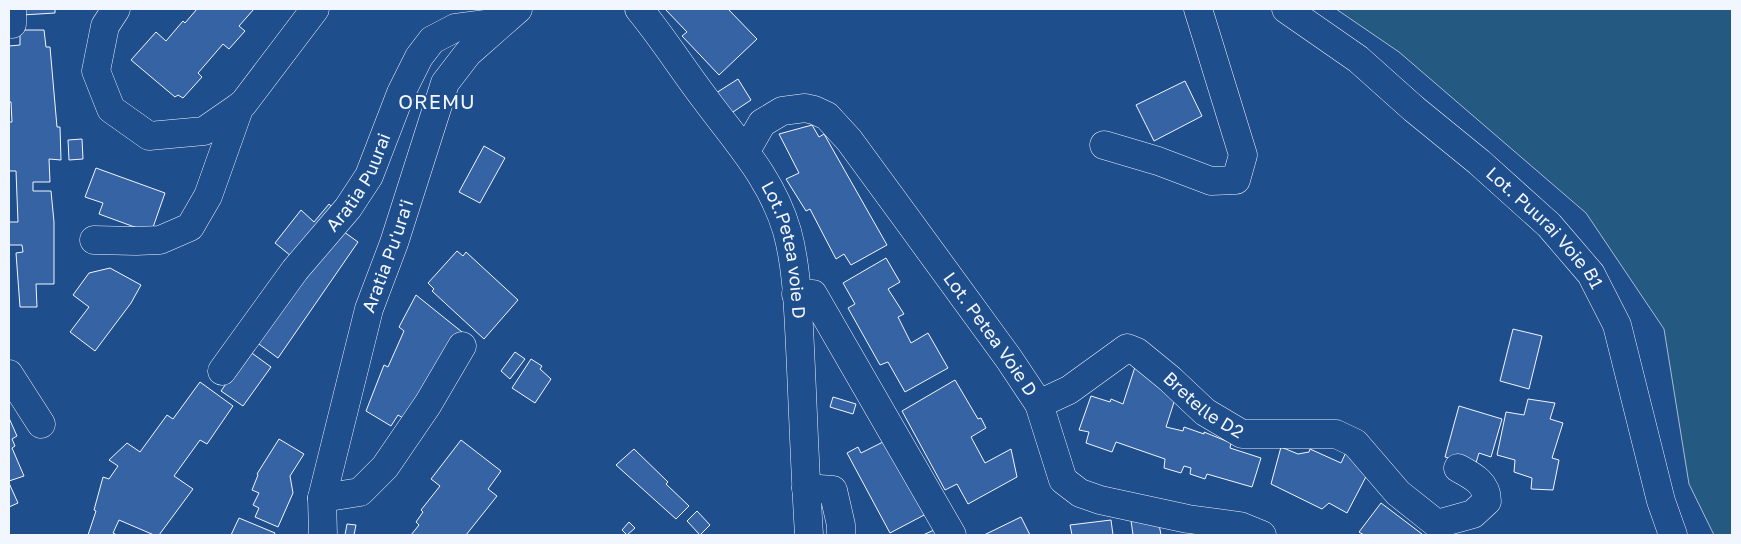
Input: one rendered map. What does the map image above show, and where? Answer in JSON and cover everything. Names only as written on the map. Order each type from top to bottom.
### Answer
[{"type":"street","points":[[116,9],[105,26],[96,71],[111,109],[149,136],[204,132],[243,104],[315,9]]},
{"type":"street","name":"Lot.Petea voie D","points":[[639,9],[665,41],[706,100],[746,151],[771,190],[786,230],[796,294],[809,535]]},
{"type":"street","points":[[1104,145],[1158,161],[1211,181],[1236,180],[1243,155],[1198,9]]},
{"type":"street","name":"Lot. Puurai Voie B1","points":[[1286,9],[1358,59],[1414,109],[1479,162],[1548,225],[1591,274],[1617,325],[1661,501],[1673,535]]},
{"type":"street","name":"Aratia Puurai","points":[[222,370],[295,270],[348,208],[369,176],[401,93],[419,57],[432,40],[455,28],[510,16]]},
{"type":"street","name":"Aratia Pu'ura'i","points":[[323,535],[322,498],[369,309],[394,243],[445,83],[468,53],[510,16]]},
{"type":"street","points":[[94,240],[160,240],[190,227],[208,196],[240,106]]},
{"type":"street","name":"Lot. Petea Voie D","points":[[746,151],[762,123],[782,111],[805,108],[827,116],[849,140],[1009,359],[1039,404],[1063,480],[1080,493],[1100,500],[1188,519],[1240,526],[1262,535]]},
{"type":"street","points":[[796,294],[813,294],[952,535]]},
{"type":"street","points":[[322,498],[360,492],[385,467],[428,404],[462,346]]},
{"type":"street","name":"Bretelle D2","points":[[1039,404],[1069,390],[1127,348],[1138,352],[1204,412],[1242,434],[1336,434],[1355,444],[1398,493],[1437,524],[1473,514],[1487,501],[1487,492],[1474,476],[1458,468]]},
{"type":"street","points":[[9,374],[41,424]]},
{"type":"street","points":[[806,488],[833,490],[841,525],[841,535]]},
{"type":"shaded area","points":[[1336,9],[1732,9],[1732,535],[1714,535],[1689,484],[1664,329],[1586,213],[1399,52]]},
{"type":"building","points":[[22,9],[55,9],[55,13],[22,15]]},
{"type":"building","points":[[197,9],[254,9],[239,26],[245,31],[229,49],[223,44],[198,73],[202,77],[183,98],[178,95],[175,97],[131,60],[156,32],[166,41],[183,21],[185,23]]},
{"type":"building","points":[[665,9],[728,9],[757,39],[719,75],[682,36],[687,32]]},
{"type":"building","points":[[20,30],[44,30],[46,47],[50,47],[57,127],[60,127],[61,160],[49,159],[50,182],[33,182],[33,191],[51,191],[54,222],[54,284],[36,284],[37,307],[20,307],[16,253],[23,252],[22,245],[9,245],[9,222],[18,222],[16,171],[9,171],[9,122],[12,122],[11,102],[9,102],[9,46],[20,45]]},
{"type":"building","points":[[738,79],[751,100],[730,114],[716,93]]},
{"type":"building","points":[[1185,81],[1202,116],[1154,141],[1136,105]]},
{"type":"building","points":[[812,125],[819,137],[824,134],[887,245],[851,265],[844,254],[836,259],[810,209],[806,211],[786,179],[799,173],[779,134]]},
{"type":"building","points":[[82,139],[83,159],[69,160],[68,140]]},
{"type":"building","points":[[484,146],[505,158],[480,203],[459,192]]},
{"type":"building","points":[[96,168],[165,193],[151,233],[99,214],[103,203],[85,197]]},
{"type":"building","points":[[329,204],[336,211],[291,256],[275,243],[301,210],[314,222]]},
{"type":"building","points":[[340,229],[358,242],[278,358],[256,342]]},
{"type":"building","points":[[457,251],[463,256],[466,252],[518,300],[484,339],[432,291],[434,289],[428,283]]},
{"type":"building","points":[[886,258],[900,282],[888,289],[904,314],[898,317],[911,343],[928,333],[948,368],[905,392],[888,362],[880,365],[848,308],[855,304],[843,283]]},
{"type":"building","points":[[110,268],[141,285],[131,303],[95,351],[70,332],[89,307],[73,295],[89,273]]},
{"type":"building","points":[[416,295],[462,332],[410,422],[398,415],[391,426],[366,411],[384,365],[388,367],[404,331],[399,327]]},
{"type":"building","points":[[1513,329],[1542,336],[1529,389],[1500,381]]},
{"type":"building","points":[[249,351],[271,367],[243,406],[221,391]]},
{"type":"building","points":[[515,352],[525,359],[510,379],[501,371]]},
{"type":"building","points":[[531,359],[542,366],[540,369],[551,379],[535,403],[512,388]]},
{"type":"building","points":[[1135,367],[1176,396],[1166,427],[1183,431],[1184,427],[1204,434],[1204,432],[1231,443],[1230,448],[1261,458],[1252,487],[1207,474],[1205,479],[1190,474],[1191,468],[1184,466],[1181,473],[1164,468],[1165,459],[1116,442],[1112,452],[1086,443],[1089,432],[1079,430],[1091,396],[1110,402],[1111,399],[1123,404]]},
{"type":"building","points":[[955,380],[978,419],[981,418],[986,428],[971,437],[985,463],[1011,449],[1017,477],[968,504],[957,484],[945,490],[902,411]]},
{"type":"building","points":[[200,382],[233,406],[207,444],[200,440],[174,476],[193,489],[159,535],[154,535],[119,520],[113,533],[117,535],[88,535],[96,511],[94,510],[103,477],[109,479],[118,466],[109,460],[127,443],[140,452],[167,415],[173,419]]},
{"type":"building","points":[[833,397],[856,404],[853,414],[830,407]]},
{"type":"building","points":[[1528,399],[1555,403],[1550,419],[1563,423],[1552,458],[1559,460],[1553,490],[1531,489],[1532,478],[1514,472],[1515,460],[1497,455],[1506,412],[1524,415]]},
{"type":"building","points":[[1459,406],[1502,419],[1491,457],[1479,453],[1475,466],[1445,457]]},
{"type":"building","points":[[9,418],[17,436],[12,439],[15,446],[12,448],[24,476],[9,481]]},
{"type":"building","points":[[279,439],[304,454],[290,476],[293,493],[278,527],[255,517],[259,508],[253,505],[259,493],[252,490],[257,474]]},
{"type":"building","points":[[461,440],[501,471],[488,489],[497,496],[466,535],[411,535],[419,525],[416,522],[423,512],[421,510],[440,486],[431,479]]},
{"type":"building","points":[[887,440],[926,514],[890,533],[847,453],[858,447],[861,453]]},
{"type":"building","points":[[1281,447],[1298,454],[1309,452],[1310,449],[1341,463],[1348,448],[1370,469],[1347,513],[1329,503],[1322,509],[1271,484]]},
{"type":"building","points":[[634,449],[668,482],[666,484],[689,506],[676,519],[616,465]]},
{"type":"building","points":[[9,483],[18,503],[9,507]]},
{"type":"building","points":[[1381,503],[1422,534],[1364,535],[1359,532]]},
{"type":"building","points":[[697,511],[710,525],[700,535],[687,521]]},
{"type":"building","points":[[1021,517],[1030,535],[984,535]]},
{"type":"building","points":[[239,518],[275,533],[274,535],[231,535]]},
{"type":"building","points":[[1111,520],[1113,535],[1072,535],[1070,525]]},
{"type":"building","points":[[1131,520],[1159,524],[1161,535],[1133,535]]},
{"type":"building","points":[[629,522],[635,528],[627,535],[622,530]]},
{"type":"building","points":[[347,524],[356,525],[354,535],[345,535]]},
{"type":"building","points":[[934,530],[937,535],[923,535]]},
{"type":"district","name":"OREMU","points":[[437,102]]}]
